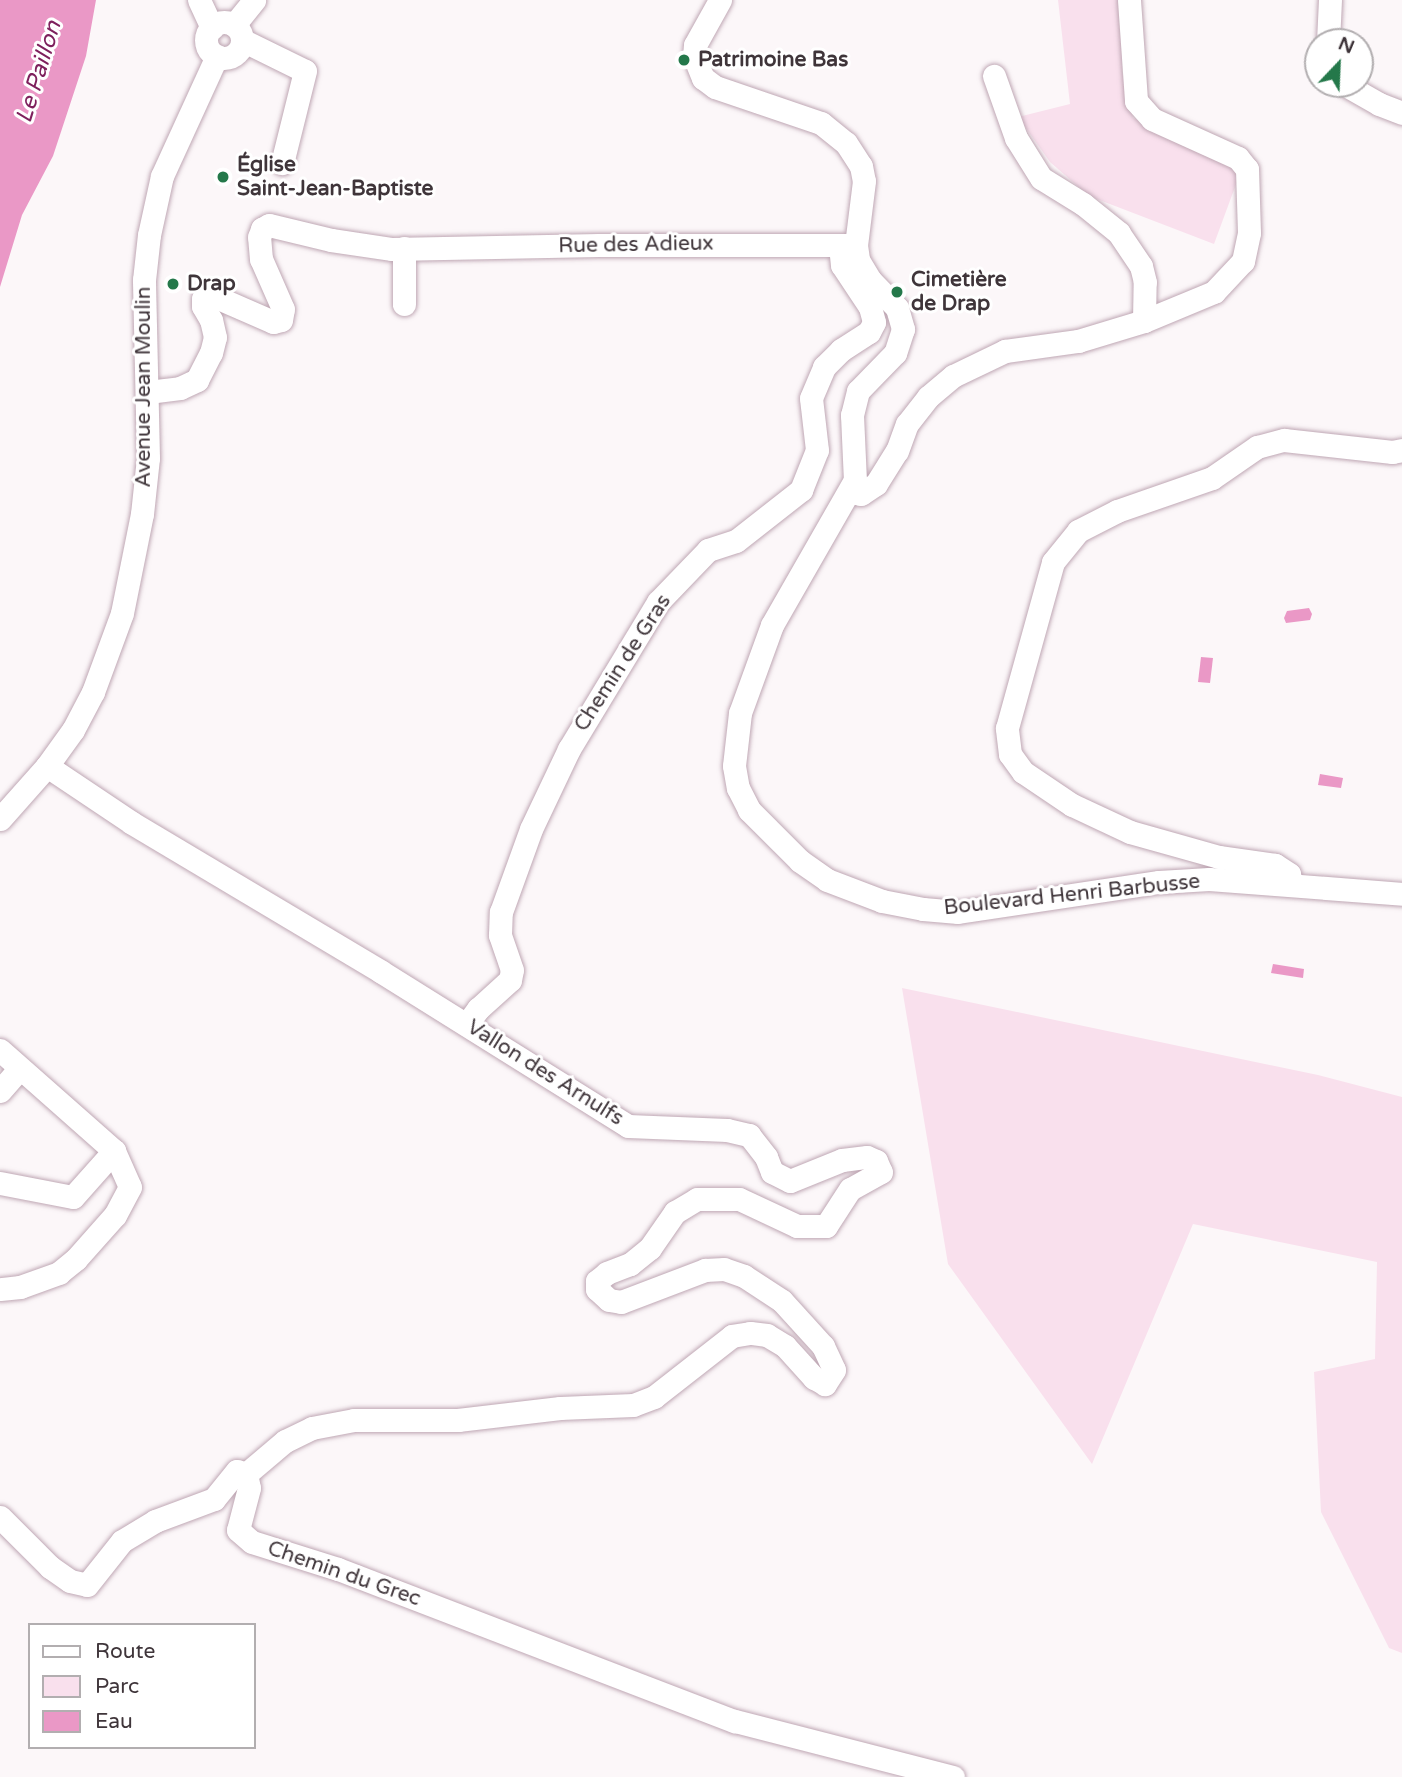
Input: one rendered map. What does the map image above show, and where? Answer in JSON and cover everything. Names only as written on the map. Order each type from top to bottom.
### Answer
[{"type":"street","points":[[199,0],[229,31],[305,71],[282,163]]},
{"type":"street","points":[[229,31],[254,0]]},
{"type":"street","name":"Boulevard Henri Barbusse","points":[[720,0],[695,45],[694,56],[703,78],[715,87],[821,122],[846,143],[861,166],[864,181],[848,245],[862,270],[897,309],[904,329],[895,353],[867,380],[855,401],[852,415],[855,480],[772,625],[740,713],[734,766],[738,788],[749,810],[800,861],[827,880],[873,898],[923,909],[958,912],[1159,882],[1209,879],[1402,894]]},
{"type":"street","points":[[850,492],[861,494],[876,484],[897,451],[907,424],[928,397],[953,376],[1006,351],[1078,341],[1144,321],[1214,292],[1243,261],[1249,233],[1247,169],[1237,158],[1152,118],[1136,101],[1129,0]]},
{"type":"street","points":[[1328,28],[1329,0]]},
{"type":"street","name":"Avenue Jean Moulin","points":[[0,819],[47,766],[73,730],[93,692],[122,613],[142,514],[148,458],[144,280],[155,204],[175,145],[217,56],[207,43],[229,31]]},
{"type":"street","points":[[994,76],[1016,138],[1041,178],[1083,204],[1119,233],[1141,266],[1145,282],[1144,321]]},
{"type":"street","points":[[1368,98],[1402,113]]},
{"type":"street","name":"Rue des Adieux","points":[[148,392],[180,388],[197,380],[211,353],[215,337],[211,320],[203,306],[203,299],[209,294],[273,322],[281,320],[283,309],[261,258],[259,237],[262,229],[269,226],[331,240],[391,249],[848,245]]},
{"type":"street","name":"Chemin de Gras","points":[[467,1024],[478,1009],[510,980],[512,970],[500,935],[501,912],[531,829],[569,749],[658,602],[708,550],[736,541],[801,489],[817,450],[811,398],[824,367],[841,350],[869,332],[874,322],[870,307],[842,265],[848,245]]},
{"type":"street","points":[[404,304],[410,247]]},
{"type":"street","points":[[1291,885],[1289,874],[1275,865],[1219,858],[1130,832],[1072,804],[1023,772],[1010,754],[1007,728],[1010,714],[1053,562],[1077,531],[1117,512],[1212,478],[1257,447],[1284,440],[1392,452],[1402,450]]},
{"type":"street","name":"Vallon des Arnulfs","points":[[47,766],[182,854],[239,884],[628,1126],[727,1130],[749,1135],[766,1157],[772,1172],[790,1181],[842,1160],[867,1157],[876,1161],[881,1172],[850,1189],[826,1226],[797,1226],[739,1199],[697,1199],[675,1212],[650,1248],[630,1264],[607,1273],[597,1281],[597,1289],[609,1300],[621,1302],[705,1270],[724,1269],[744,1276],[782,1301],[823,1346],[834,1370],[825,1384],[814,1378],[785,1346],[767,1335],[750,1333],[732,1336],[654,1397],[633,1405],[560,1408],[458,1420],[354,1420],[313,1428],[285,1441],[246,1475]]},
{"type":"street","points":[[0,1050],[114,1151],[130,1187],[115,1215],[76,1259],[59,1273],[20,1287],[0,1289]]},
{"type":"street","points":[[0,1091],[20,1068]]},
{"type":"street","points":[[0,1184],[73,1197],[114,1151]]},
{"type":"street","points":[[0,1517],[50,1567],[70,1581],[87,1585],[122,1541],[155,1521],[214,1499],[237,1471],[246,1475]]},
{"type":"street","name":"Chemin du Grec","points":[[246,1475],[249,1488],[239,1530],[252,1542],[349,1573],[735,1721],[953,1777]]},
{"type":"green space","points":[[1058,0],[1122,0],[1122,72],[1133,118],[1242,168],[1214,244],[1089,196],[1050,162],[1018,117],[1070,104]]},
{"type":"green space","points":[[902,988],[1318,1075],[1402,1097],[1402,1653],[1389,1648],[1321,1512],[1314,1372],[1375,1359],[1377,1262],[1193,1224],[1092,1464],[948,1264]]},
{"type":"water","name":"Le Paillon","points":[[0,0],[96,0],[86,56],[53,156],[22,215],[0,287]]},
{"type":"water","points":[[1309,608],[1312,614],[1310,620],[1286,623],[1284,618],[1287,611]]},
{"type":"water","points":[[1201,657],[1213,658],[1210,683],[1198,682]]},
{"type":"water","points":[[1320,774],[1343,778],[1341,788],[1318,785]]},
{"type":"water","points":[[1273,964],[1304,969],[1303,978],[1271,973]]},
{"type":"place","name":"Patrimoine Bas","points":[[684,60]]},
{"type":"place","name":"Église Saint-Jean-Baptiste","points":[[223,177]]},
{"type":"place","name":"Drap","points":[[173,284]]},
{"type":"place","name":"Cimetière de Drap","points":[[897,292]]}]
